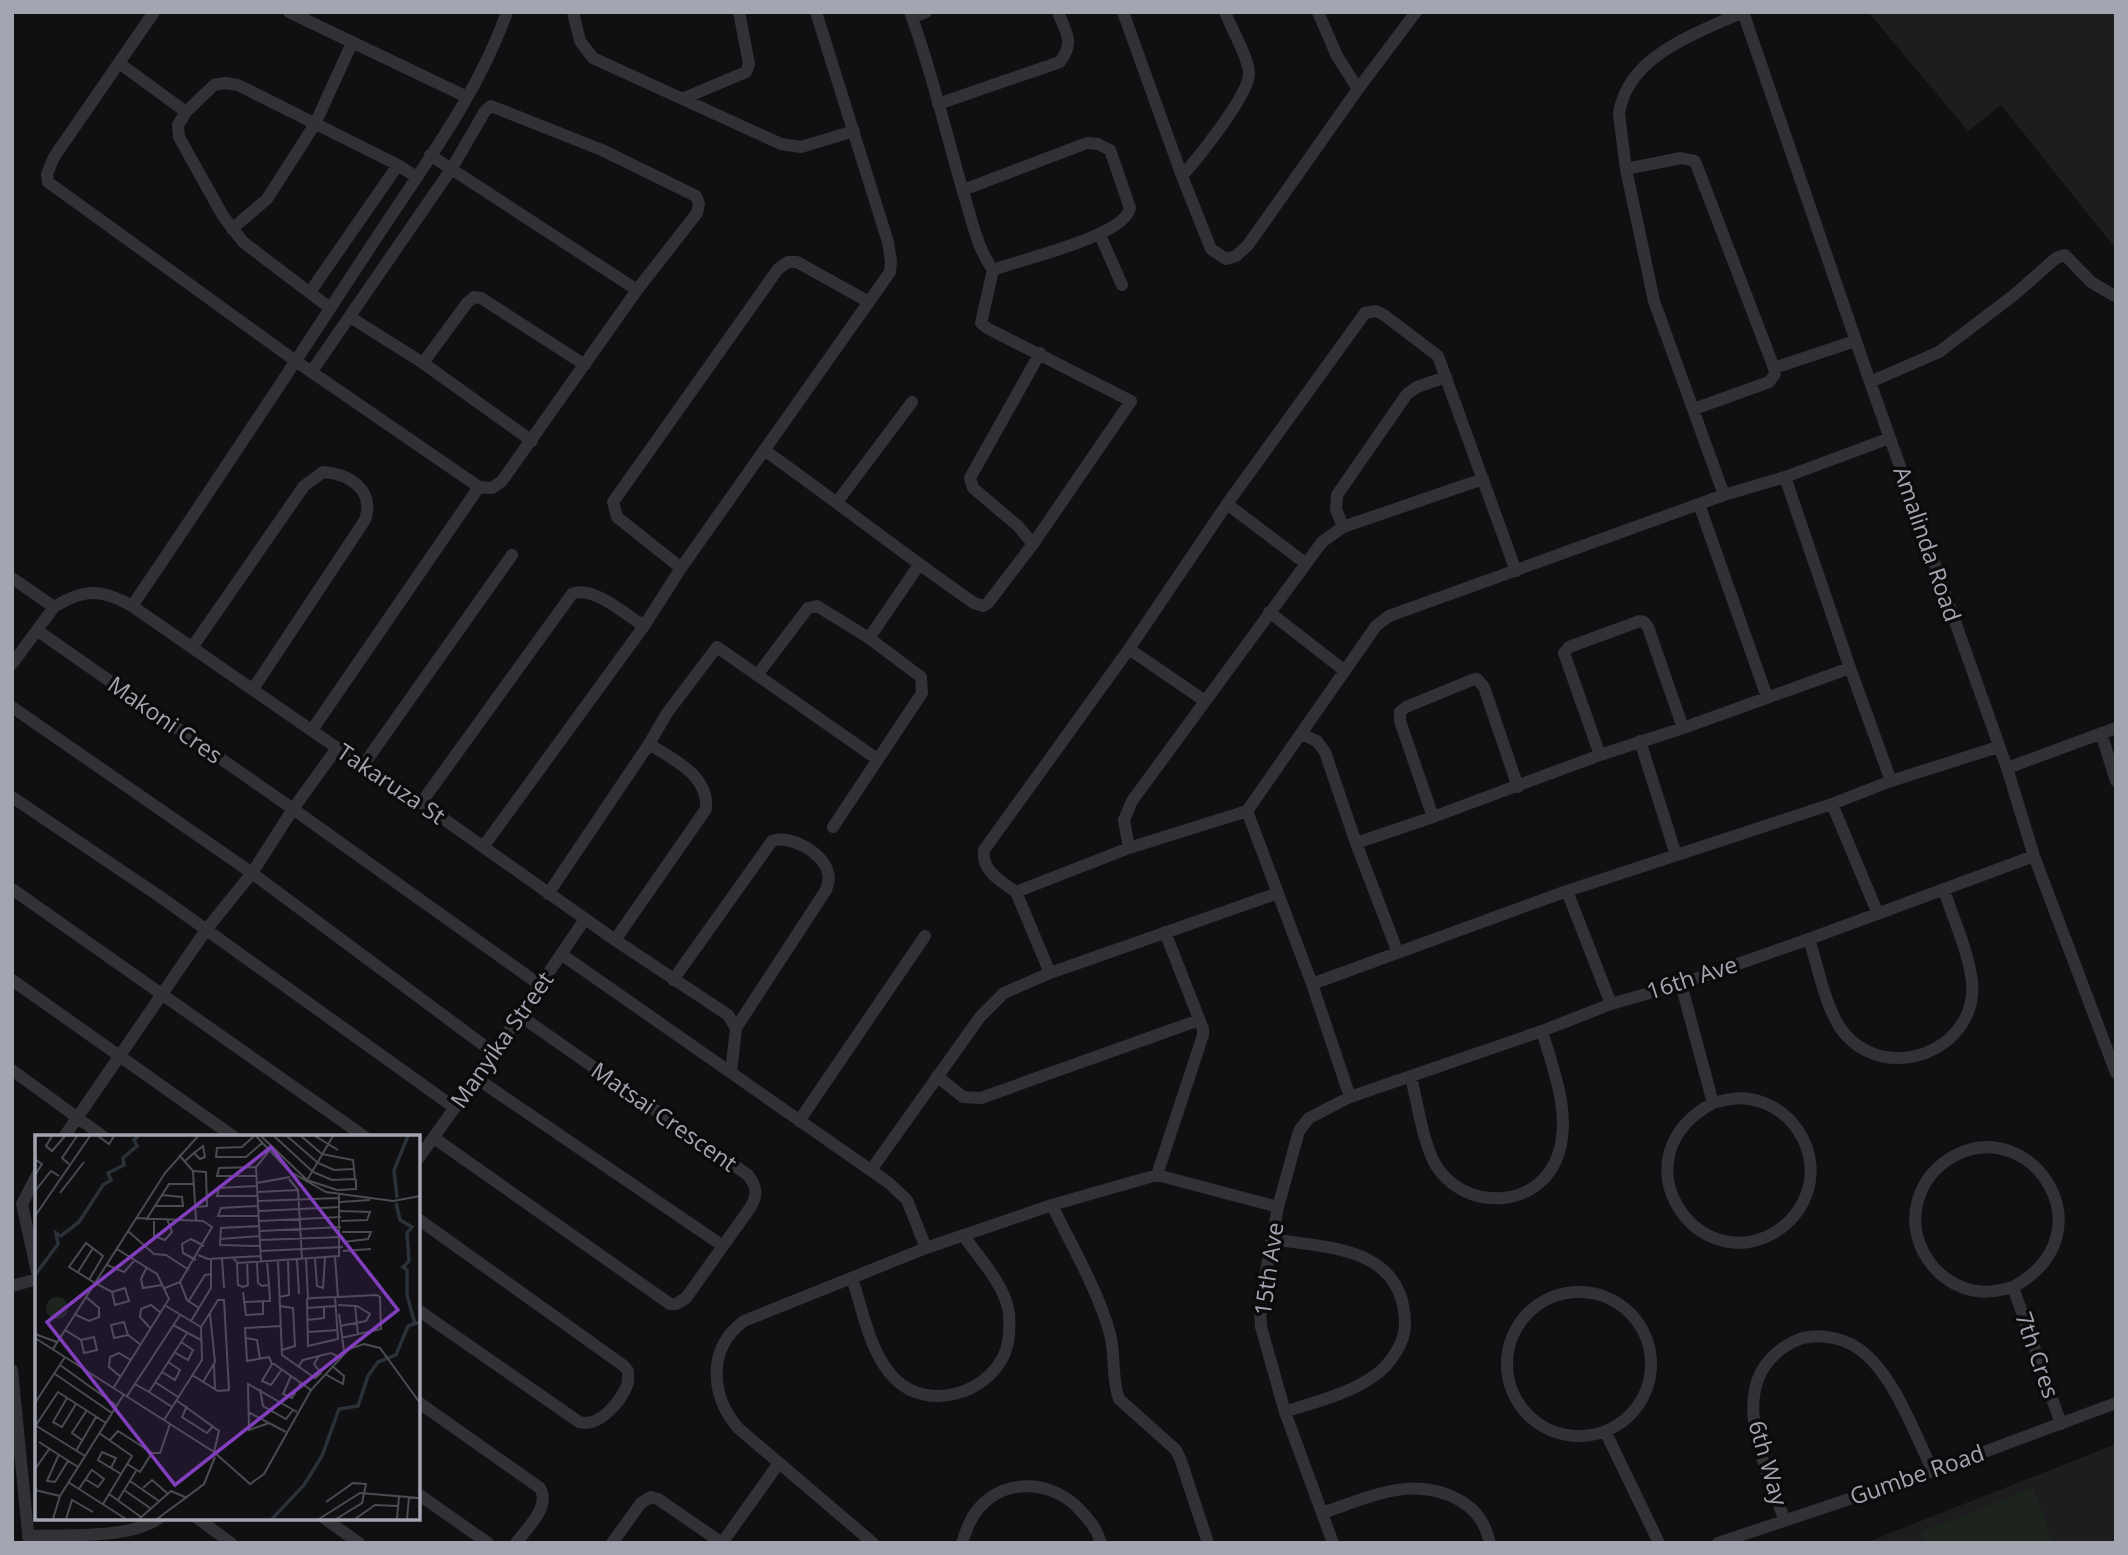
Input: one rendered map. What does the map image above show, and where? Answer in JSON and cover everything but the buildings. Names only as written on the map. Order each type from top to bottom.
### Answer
[{"type":"street","points":[[154,12],[49,166],[48,182],[297,362],[479,487],[492,488],[502,481],[532,441],[637,290],[697,213],[699,204],[696,196],[601,150],[491,106],[485,110],[452,168],[312,372]]},
{"type":"street","points":[[289,12],[467,97]]},
{"type":"street","points":[[132,606],[297,362],[467,97],[497,42],[507,12]]},
{"type":"street","points":[[573,12],[580,41],[593,58],[789,147],[801,147],[854,131]]},
{"type":"street","points":[[682,99],[746,72],[750,64],[739,12]]},
{"type":"street","points":[[483,847],[644,626],[681,568],[890,272],[888,242],[816,12]]},
{"type":"street","points":[[764,450],[919,565],[974,603],[983,606],[1033,544],[1131,401],[981,323],[993,270],[983,256],[911,15],[926,12]]},
{"type":"street","points":[[938,104],[1060,62],[1068,51],[1069,41],[1058,12]]},
{"type":"street","points":[[1123,12],[1211,250],[1226,259],[1236,256],[1248,245],[1357,89],[1416,12]]},
{"type":"street","points":[[1182,176],[1204,151],[1246,87],[1249,72],[1224,12]]},
{"type":"street","points":[[1318,12],[1337,57],[1357,89]]},
{"type":"street","points":[[1724,495],[1654,301],[1626,169],[1619,114],[1620,105],[1631,84],[1642,68],[1660,52],[1743,12]]},
{"type":"street","name":"Amalinda Road","points":[[1743,12],[1855,341],[2007,768],[2034,856],[2116,1073]]},
{"type":"street","points":[[232,229],[267,199],[315,124],[352,43]]},
{"type":"street","points":[[119,64],[186,112]]},
{"type":"street","points":[[330,308],[243,242],[232,229],[179,137],[178,125],[186,112],[214,85],[238,85],[398,165],[416,177]]},
{"type":"street","points":[[963,190],[1087,143],[1098,144],[1110,150],[1130,208],[1124,219],[1100,235],[993,270]]},
{"type":"street","points":[[430,155],[637,290]]},
{"type":"street","points":[[1626,169],[1681,158],[1695,161],[1774,368],[1775,374],[1769,382],[1694,409]]},
{"type":"street","points":[[310,292],[398,165]]},
{"type":"street","points":[[1100,235],[1122,285]]},
{"type":"street","points":[[1870,382],[1939,352],[2014,295],[2056,258],[2065,255],[2091,282],[2115,297]]},
{"type":"street","points":[[681,568],[617,517],[613,502],[778,269],[788,262],[797,262],[869,302]]},
{"type":"street","points":[[423,363],[474,297],[481,298],[585,365]]},
{"type":"street","points":[[1050,973],[1016,892],[988,870],[984,863],[984,850],[1129,649],[1227,504],[1366,313],[1377,311],[1384,314],[1438,356],[1516,571]]},
{"type":"street","points":[[349,317],[423,363],[532,441]]},
{"type":"street","points":[[1774,368],[1855,341]]},
{"type":"street","points":[[1033,544],[1018,526],[973,488],[970,478],[1040,354]]},
{"type":"street","points":[[1343,527],[1335,502],[1344,484],[1407,394],[1446,377]]},
{"type":"street","points":[[837,502],[912,402]]},
{"type":"street","points":[[1016,892],[1129,848],[1247,811],[1376,626],[1389,616],[1890,438]]},
{"type":"street","points":[[193,646],[304,486],[323,472],[336,473],[347,478],[359,487],[368,499],[369,510],[365,520],[253,689]]},
{"type":"street","points":[[1785,477],[1891,781]]},
{"type":"street","points":[[1129,848],[1124,820],[1126,811],[1322,542],[1343,527],[1483,478]]},
{"type":"street","points":[[313,730],[479,487]]},
{"type":"street","points":[[1227,504],[1305,564]]},
{"type":"street","points":[[1699,504],[1767,697]]},
{"type":"street","points":[[364,764],[512,555]]},
{"type":"street","points":[[869,638],[919,565]]},
{"type":"street","points":[[12,578],[54,607],[12,663]]},
{"type":"street","points":[[421,803],[572,594],[579,591],[594,594],[644,626]]},
{"type":"street","name":"Takaruza St","points":[[54,607],[85,593],[99,592],[114,596],[132,606],[421,803],[673,980],[728,1015],[736,1028]]},
{"type":"street","points":[[758,674],[808,608],[817,606],[869,638],[922,677],[922,693],[833,827]]},
{"type":"street","points":[[1269,612],[1345,671]]},
{"type":"street","points":[[1600,755],[1564,653],[1569,647],[1640,621],[1646,624],[1683,728]]},
{"type":"street","name":"Makoni Cres","points":[[37,631],[293,808],[540,985]]},
{"type":"street","points":[[548,894],[667,713],[718,647],[877,759]]},
{"type":"street","points":[[1129,649],[1205,701]]},
{"type":"street","points":[[1356,842],[1518,787],[1600,755],[1850,667]]},
{"type":"street","points":[[1433,817],[1400,721],[1401,712],[1406,707],[1472,680],[1477,679],[1485,687],[1518,787]]},
{"type":"street","points":[[12,707],[252,873],[494,1053]]},
{"type":"street","points":[[2007,768],[2116,728]]},
{"type":"street","points":[[2101,733],[2116,780]]},
{"type":"street","points":[[1301,734],[1317,741],[1325,752],[1398,953]]},
{"type":"street","points":[[1640,741],[1676,855]]},
{"type":"street","points":[[615,940],[706,809],[705,792],[693,774],[649,744]]},
{"type":"street","points":[[1312,984],[1567,891],[1998,747]]},
{"type":"street","points":[[65,1135],[206,930],[252,873],[293,808],[337,748]]},
{"type":"street","points":[[12,797],[124,871],[455,1108]]},
{"type":"street","points":[[1832,804],[1878,914]]},
{"type":"street","points":[[1247,811],[1312,984],[1350,1097]]},
{"type":"street","points":[[673,980],[767,846],[780,838],[790,839],[825,864],[829,874],[826,890],[736,1028],[731,1073]]},
{"type":"street","name":"16th Ave","points":[[1350,1097],[1542,1031],[1611,1004],[1681,984],[1809,939],[2034,856]]},
{"type":"street","points":[[12,889],[362,1135]]},
{"type":"street","points":[[1809,939],[1833,1016],[1844,1033],[1859,1047],[1877,1056],[1897,1059],[1917,1057],[1936,1050],[1952,1037],[1964,1021],[1971,1002],[1972,982],[1968,962],[1944,890]]},
{"type":"street","points":[[1567,891],[1611,1004]]},
{"type":"street","points":[[870,1170],[979,1017],[997,998],[1050,973],[1278,893]]},
{"type":"street","name":"Manyika Street","points":[[420,1157],[585,919]]},
{"type":"street","points":[[1157,1175],[1203,1030],[1165,932]]},
{"type":"street","points":[[799,1121],[925,936]]},
{"type":"street","points":[[561,954],[870,1170],[907,1200],[926,1248]]},
{"type":"street","points":[[12,980],[231,1135]]},
{"type":"street","points":[[1681,984],[1713,1103]]},
{"type":"street","name":"Matsai Crescent","points":[[435,1138],[670,1304],[676,1304],[686,1298],[755,1201],[755,1183],[748,1175],[519,1015]]},
{"type":"street","points":[[937,1076],[963,1097],[981,1098],[1199,1020]]},
{"type":"street","points":[[1411,1077],[1430,1154],[1438,1169],[1453,1185],[1469,1194],[1497,1200],[1516,1196],[1533,1189],[1544,1180],[1560,1151],[1563,1129],[1560,1092],[1542,1031]]},
{"type":"street","points":[[12,1070],[101,1135]]},
{"type":"street","points":[[476,1078],[723,1246]]},
{"type":"street","name":"15th Ave","points":[[1333,1543],[1285,1412],[1261,1327],[1260,1304],[1278,1206],[1300,1131],[1316,1114],[1350,1097]]},
{"type":"street","points":[[1740,1099],[1768,1104],[1784,1114],[1797,1128],[1806,1144],[1811,1163],[1805,1200],[1795,1216],[1765,1238],[1737,1242],[1710,1236],[1694,1226],[1681,1212],[1672,1196],[1667,1178],[1667,1159],[1673,1141],[1683,1125],[1696,1112],[1713,1103],[1740,1099]]},
{"type":"street","name":"7th Cres","points":[[1988,1148],[2016,1154],[2032,1164],[2045,1177],[2054,1194],[2059,1212],[2053,1249],[2043,1265],[2029,1278],[2013,1287],[1985,1291],[1958,1285],[1942,1275],[1929,1262],[1920,1245],[1915,1227],[1915,1208],[1921,1190],[1931,1174],[1944,1161],[1961,1152],[1988,1148]]},
{"type":"street","points":[[873,1543],[726,1415],[719,1398],[717,1377],[720,1350],[727,1337],[744,1321],[926,1248],[1052,1205],[1157,1175],[1278,1206]]},
{"type":"street","points":[[35,1178],[17,1204],[35,1265]]},
{"type":"street","points":[[1052,1205],[1105,1315],[1112,1339],[1114,1375],[1119,1399],[1176,1450],[1208,1543]]},
{"type":"street","points":[[420,1220],[624,1366],[629,1378],[627,1387],[603,1418],[594,1423],[579,1422],[420,1311]]},
{"type":"street","points":[[852,1278],[881,1361],[895,1379],[907,1389],[930,1396],[953,1396],[974,1388],[992,1374],[1005,1354],[1010,1332],[1008,1309],[999,1288],[963,1235]]},
{"type":"street","points":[[1272,1239],[1342,1250],[1366,1258],[1381,1267],[1394,1280],[1405,1305],[1406,1329],[1400,1345],[1376,1375],[1360,1384],[1285,1412]]},
{"type":"street","points":[[12,1286],[35,1280]]},
{"type":"street","name":"7th Cres","points":[[2013,1287],[2061,1424]]},
{"type":"street","points":[[1580,1293],[1608,1298],[1624,1308],[1637,1322],[1646,1338],[1650,1366],[1644,1393],[1635,1409],[1621,1422],[1605,1431],[1577,1435],[1549,1430],[1533,1420],[1520,1406],[1511,1390],[1507,1353],[1513,1335],[1522,1318],[1552,1297],[1580,1293]]},
{"type":"street","name":"6th Way","points":[[1784,1519],[1755,1433],[1752,1395],[1769,1361],[1785,1346],[1800,1339],[1820,1336],[1840,1340],[1859,1349],[1874,1363],[1886,1378],[1933,1471]]},
{"type":"street","points":[[13,1376],[29,1539],[119,1532],[138,1528],[155,1520]]},
{"type":"street","points":[[420,1403],[540,1488],[544,1495],[542,1507],[516,1543]]},
{"type":"street","name":"Gumbe Road","points":[[1718,1543],[1933,1471],[2116,1404]]},
{"type":"street","points":[[1605,1431],[1658,1543]]},
{"type":"street","points":[[612,1543],[641,1503],[652,1497],[722,1543],[779,1463]]},
{"type":"street","points":[[962,1543],[980,1506],[1004,1490],[1021,1485],[1042,1486],[1058,1491],[1072,1501],[1097,1529],[1101,1543]]},
{"type":"street","points":[[1322,1513],[1381,1494],[1421,1487],[1445,1492],[1467,1505],[1486,1527],[1490,1543]]},
{"type":"street","points":[[420,1495],[488,1543]]},
{"type":"street","points":[[200,1520],[231,1543]]},
{"type":"street","points":[[327,1520],[359,1543]]},
{"type":"shaded area","points":[[1868,12],[2116,12],[2116,249],[2001,105],[1968,131]]},
{"type":"shaded area","points":[[2116,1444],[2116,1543],[1865,1543]]},
{"type":"shaded area","points":[[2033,1487],[2053,1543],[1924,1543],[1920,1531],[1952,1521]]}]
